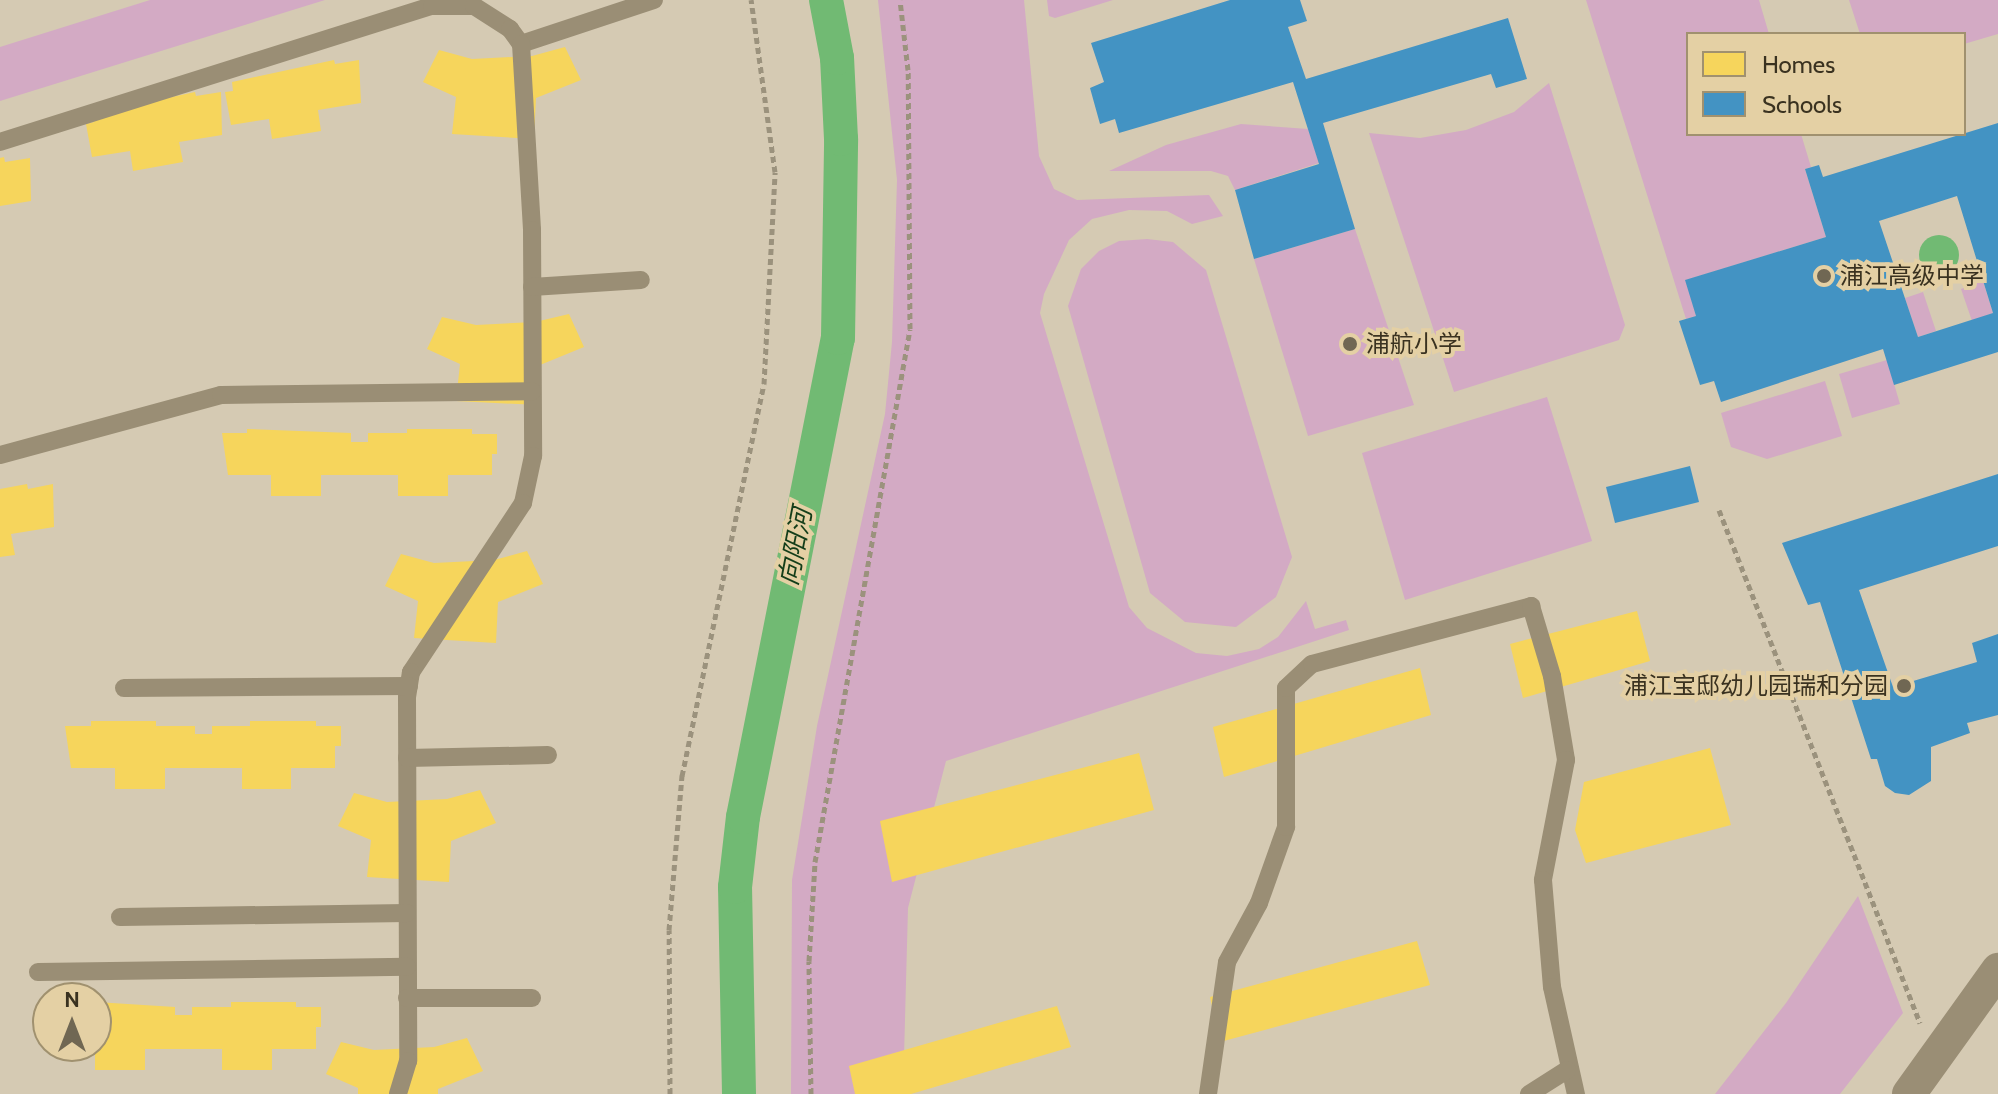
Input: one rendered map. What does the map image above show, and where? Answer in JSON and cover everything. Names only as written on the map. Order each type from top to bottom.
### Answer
[{"type":"street","points":[[1909,1094],[1998,970]]},
{"type":"lane","points":[[521,44],[654,0]]},
{"type":"lane","points":[[0,142],[432,6],[474,6],[510,29],[521,44],[532,287],[533,456],[523,503],[421,651],[409,686],[408,1061],[398,1094]]},
{"type":"lane","points":[[532,287],[641,280]]},
{"type":"lane","points":[[0,455],[232,394],[532,391]]},
{"type":"lane","points":[[1208,1094],[1227,962],[1259,903],[1286,827],[1286,688],[1312,664],[1531,606],[1552,676],[1566,760],[1543,880],[1552,987],[1567,1070],[1576,1094]]},
{"type":"lane","points":[[124,688],[409,686]]},
{"type":"lane","points":[[407,758],[548,755]]},
{"type":"lane","points":[[120,917],[407,913]]},
{"type":"lane","points":[[38,972],[407,967]]},
{"type":"lane","points":[[407,998],[532,998]]},
{"type":"lane","points":[[1529,1094],[1567,1070]]},
{"type":"path","points":[[670,1094],[669,930],[682,776],[764,384],[775,172],[751,0]]},
{"type":"path","points":[[811,1094],[809,961],[815,862],[910,329],[908,70],[900,0]]},
{"type":"path","points":[[1719,510],[1934,1058]]},
{"type":"shaded area","points":[[150,0],[325,0],[0,101],[0,47]]},
{"type":"shaded area","points":[[878,0],[1024,0],[1039,156],[1054,189],[1077,200],[1209,195],[1223,216],[1192,224],[1167,211],[1129,210],[1092,219],[1069,240],[1044,294],[1040,313],[1129,607],[1147,628],[1196,653],[1227,656],[1259,649],[1278,637],[1306,601],[1315,629],[1346,620],[1349,630],[946,761],[908,908],[903,1094],[791,1094],[792,880],[817,726],[885,414],[892,342],[897,180]]},
{"type":"shaded area","points":[[1047,0],[1113,0],[1055,18],[1049,16]]},
{"type":"shaded area","points":[[1586,0],[1759,0],[1768,32],[1686,32],[1686,136],[1802,136],[1811,167],[1805,169],[1826,237],[1686,280],[1696,316],[1686,319]]},
{"type":"shaded area","points":[[1849,0],[1998,0],[1998,34],[1966,43],[1966,32],[1859,32]]},
{"type":"shaded area","points":[[1549,83],[1625,325],[1619,340],[1454,392],[1369,133],[1420,138],[1466,130],[1514,112]]},
{"type":"shaded area","points":[[1241,124],[1308,129],[1319,163],[1235,190],[1228,176],[1211,171],[1109,171],[1166,145]]},
{"type":"shaded area","points":[[1355,229],[1414,405],[1308,436],[1254,259]]},
{"type":"shaded area","points":[[1939,235],[1953,241],[1959,255],[1953,269],[1939,275],[1925,269],[1919,255],[1925,241]]},
{"type":"shaded area","points":[[1147,239],[1173,242],[1206,270],[1292,557],[1276,597],[1236,627],[1185,622],[1150,593],[1068,306],[1081,269],[1099,251],[1119,241]]},
{"type":"shaded area","points":[[1983,281],[1993,313],[1972,321],[1961,289]]},
{"type":"shaded area","points":[[1923,292],[1936,331],[1918,337],[1905,298]]},
{"type":"shaded area","points":[[1887,360],[1900,404],[1852,418],[1839,374]]},
{"type":"shaded area","points":[[1825,381],[1842,436],[1767,459],[1731,447],[1721,413]]},
{"type":"shaded area","points":[[1547,397],[1592,541],[1405,600],[1362,453]]},
{"type":"shaded area","points":[[1858,896],[1903,1013],[1840,1094],[1715,1094],[1786,1003]]},
{"type":"building: Homes","points":[[565,47],[581,80],[536,98],[534,139],[452,134],[456,97],[423,82],[439,50],[472,59],[532,56]]},
{"type":"building: Homes","points":[[334,60],[335,64],[359,60],[361,103],[318,110],[321,131],[272,139],[269,119],[231,125],[225,92],[233,91],[232,82]]},
{"type":"building: Homes","points":[[195,92],[196,96],[221,92],[222,135],[179,142],[183,162],[133,171],[130,151],[92,157],[86,124],[94,122],[93,114]]},
{"type":"building: Homes","points":[[4,157],[5,162],[30,158],[31,201],[0,206],[0,158]]},
{"type":"building: Homes","points":[[569,314],[584,347],[540,365],[538,405],[456,401],[460,364],[427,349],[442,317],[476,325],[535,322]]},
{"type":"building: Homes","points":[[247,429],[351,433],[351,442],[368,442],[368,433],[407,433],[407,429],[472,429],[472,434],[497,434],[497,454],[492,454],[492,475],[448,475],[448,496],[398,496],[398,475],[321,475],[321,496],[271,496],[271,475],[228,475],[222,433],[247,433]]},
{"type":"building: Homes","points":[[27,484],[28,489],[53,484],[54,527],[11,534],[15,555],[0,557],[0,489]]},
{"type":"building: Homes","points":[[527,551],[543,584],[498,602],[496,643],[414,638],[418,601],[385,586],[401,554],[434,563],[494,560]]},
{"type":"building: Homes","points":[[1637,611],[1650,661],[1523,698],[1510,644]]},
{"type":"building: Homes","points":[[1420,668],[1431,715],[1224,777],[1213,727]]},
{"type":"building: Homes","points":[[91,721],[156,721],[156,726],[195,726],[195,734],[212,734],[212,726],[250,726],[250,721],[316,721],[316,726],[341,726],[341,746],[335,746],[335,768],[291,768],[291,789],[242,789],[242,768],[165,768],[165,789],[115,789],[115,768],[71,768],[65,726],[91,726]]},
{"type":"building: Homes","points":[[1710,748],[1731,825],[1586,863],[1575,830],[1584,782]]},
{"type":"building: Homes","points":[[1139,753],[1154,810],[892,882],[880,821]]},
{"type":"building: Homes","points":[[480,790],[496,823],[451,841],[449,882],[367,877],[371,840],[338,826],[354,793],[387,802],[447,799]]},
{"type":"building: Homes","points":[[1417,941],[1430,985],[1220,1042],[1210,997]]},
{"type":"building: Homes","points":[[231,1002],[296,1002],[296,1007],[321,1007],[321,1027],[316,1027],[316,1049],[272,1049],[272,1070],[222,1070],[222,1049],[145,1049],[145,1070],[95,1070],[95,1062],[112,1062],[112,1003],[175,1007],[175,1015],[192,1015],[192,1007],[231,1007]]},
{"type":"building: Homes","points":[[1057,1006],[1071,1047],[911,1094],[855,1094],[849,1066]]},
{"type":"building: Homes","points":[[467,1038],[483,1071],[438,1089],[438,1094],[358,1094],[358,1088],[326,1074],[341,1042],[374,1050],[434,1047]]},
{"type":"building: Schools","points":[[1230,0],[1300,0],[1307,21],[1288,27],[1306,79],[1508,18],[1527,79],[1496,88],[1491,74],[1323,123],[1355,229],[1254,259],[1235,190],[1319,164],[1293,82],[1119,133],[1115,119],[1100,124],[1090,88],[1104,82],[1091,43]]},
{"type":"building: Schools","points":[[1998,123],[1998,352],[1894,385],[1883,349],[1721,402],[1714,381],[1700,385],[1679,321],[1696,316],[1685,280],[1826,237],[1805,169],[1819,165],[1823,177],[1956,136],[1966,136],[1966,133]],"holes":[[[1957,196],[1993,313],[1918,337],[1879,221]]]},
{"type":"building: Schools","points":[[1690,466],[1699,502],[1615,523],[1606,487]]},
{"type":"building: Schools","points":[[1998,474],[1998,546],[1859,590],[1893,687],[1977,662],[1972,643],[1998,634],[1998,715],[1967,723],[1970,733],[1931,747],[1931,781],[1909,795],[1895,793],[1885,786],[1877,759],[1871,759],[1820,602],[1808,605],[1782,543]]},
{"type":"waterway","name":"向阳河","points":[[739,1094],[735,887],[743,817],[838,338],[841,139],[837,58],[826,0]]},
{"type":"place","name":"浦江高级中学","points":[[1824,276]]},
{"type":"place","name":"浦航小学","points":[[1350,344]]},
{"type":"place","name":"浦江宝邸幼儿园瑞和分园","points":[[1904,686]]}]
